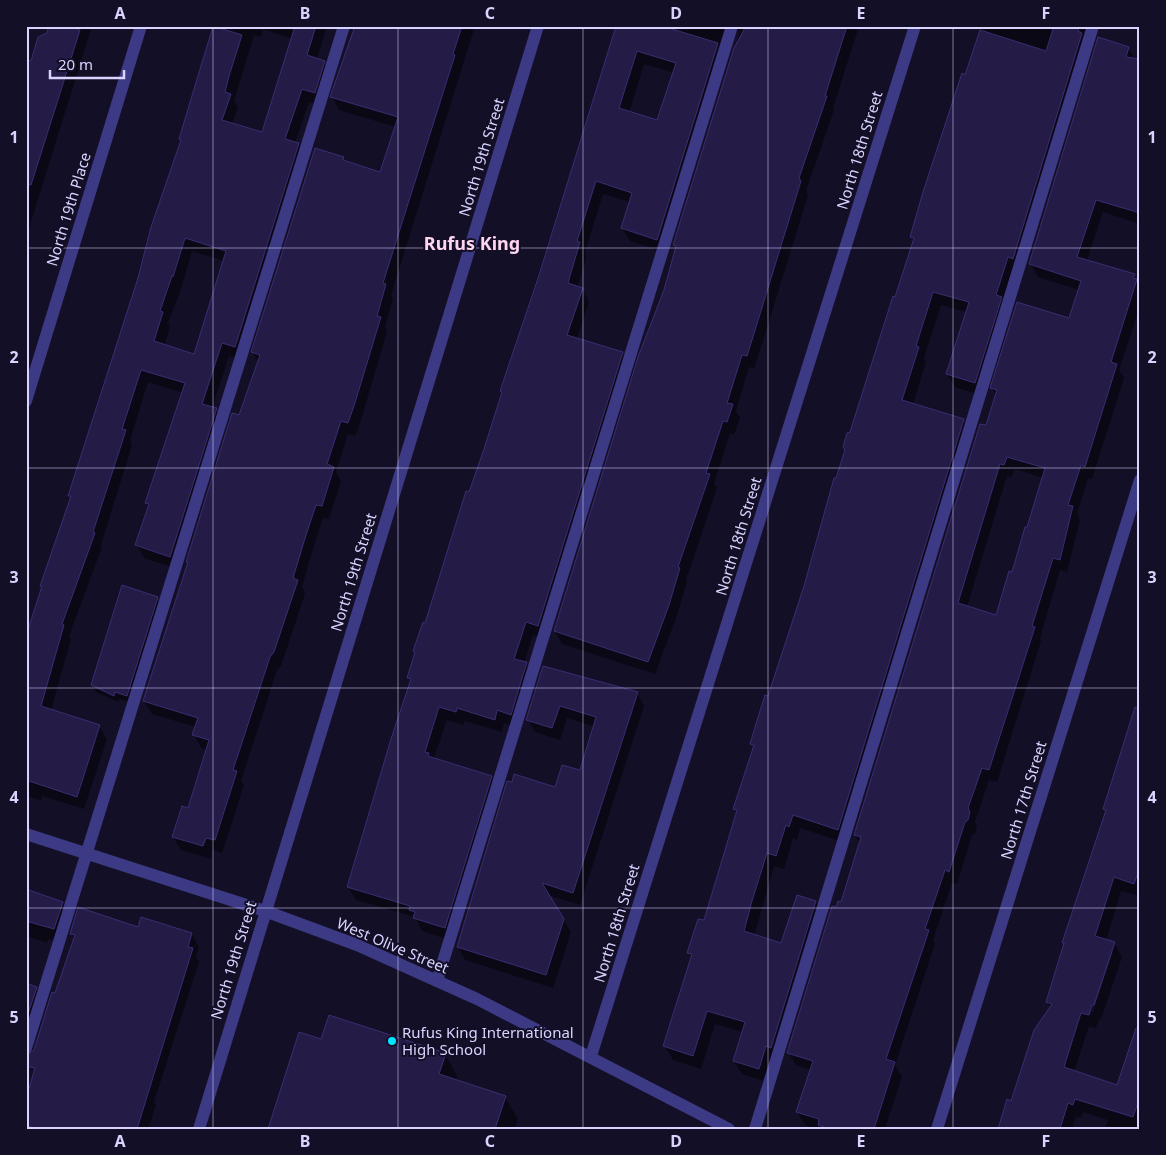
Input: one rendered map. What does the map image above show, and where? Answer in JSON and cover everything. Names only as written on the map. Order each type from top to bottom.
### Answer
[{"type":"street","name":"North 19th Place","points":[[26,401],[141,26]]},
{"type":"street","points":[[26,1048],[344,26]]},
{"type":"street","name":"North 19th Street","points":[[199,1129],[538,26]]},
{"type":"street","points":[[437,981],[732,26]]},
{"type":"street","name":"North 18th Street","points":[[591,1056],[915,26]]},
{"type":"street","points":[[754,1129],[1093,26]]},
{"type":"street","name":"North 17th Street","points":[[937,1129],[1140,480]]},
{"type":"street","name":"West Olive Street","points":[[26,834],[265,911],[357,945],[477,998],[729,1129]]},
{"type":"building","points":[[49,26],[66,26],[80,30],[31,185],[26,184],[26,59],[31,61],[38,37],[47,33]]},
{"type":"building","points":[[213,26],[242,35],[225,92],[231,94],[222,120],[262,132],[295,26],[316,26],[307,55],[325,61],[315,93],[302,89],[285,139],[299,143],[235,347],[222,343],[202,404],[217,408],[170,557],[135,545],[149,504],[145,503],[185,383],[141,370],[122,429],[126,430],[93,532],[95,533],[62,624],[64,625],[41,706],[100,725],[77,797],[26,780],[26,636],[42,586],[40,586],[71,496],[68,496],[138,278],[151,227],[181,140],[179,139]],"holes":[[[185,238],[226,251],[194,354],[154,341],[163,312],[160,311]]]},
{"type":"building","points":[[355,26],[462,26],[453,54],[455,55],[383,283],[386,284],[377,316],[381,317],[354,406],[348,423],[341,421],[327,464],[334,467],[322,506],[316,505],[306,535],[293,578],[298,580],[274,652],[270,657],[233,770],[237,771],[215,840],[206,838],[203,846],[172,837],[182,806],[188,808],[209,740],[192,735],[198,718],[143,701],[188,562],[186,562],[232,413],[239,415],[260,355],[251,352],[315,148],[344,157],[343,160],[380,172],[398,117],[330,97]]},
{"type":"building","points":[[616,26],[662,26],[718,43],[657,240],[621,228],[632,193],[596,181],[577,241],[580,242],[568,283],[583,288],[567,335],[623,352],[538,626],[526,622],[514,659],[527,662],[511,715],[497,710],[495,720],[457,708],[456,712],[439,707],[425,752],[429,753],[428,756],[492,776],[445,928],[413,918],[415,912],[409,910],[410,906],[347,887],[411,679],[407,678],[415,652],[413,651],[423,622],[425,623],[466,491],[469,492],[483,452],[502,392],[500,391],[538,278]],"holes":[[[637,51],[676,63],[657,120],[619,108]]]},
{"type":"building","points":[[746,26],[847,26],[825,96],[827,96],[799,178],[801,181],[747,356],[742,355],[727,403],[733,404],[727,422],[723,421],[706,473],[710,474],[678,567],[680,568],[669,605],[648,662],[554,631],[638,357],[664,290],[676,246],[673,245],[734,48]]},
{"type":"building","points":[[1054,26],[1080,26],[1078,31],[1082,33],[1013,259],[1008,257],[996,295],[1002,297],[975,383],[946,374],[969,302],[933,292],[916,346],[919,347],[902,400],[964,419],[838,830],[793,815],[789,827],[786,825],[776,856],[767,853],[752,901],[744,931],[781,943],[797,895],[816,901],[771,1048],[766,1046],[759,1069],[733,1061],[745,1022],[707,1011],[693,1056],[663,1046],[692,954],[687,953],[698,919],[704,920],[737,810],[733,809],[754,745],[750,744],[759,714],[765,695],[768,696],[804,586],[834,478],[836,478],[845,450],[843,447],[847,433],[850,432],[893,296],[895,297],[914,238],[910,237],[923,192],[962,73],[965,75],[980,30],[1046,51]]},
{"type":"building","points":[[1098,37],[1129,47],[1126,57],[1140,59],[1140,213],[1096,200],[1077,257],[1135,274],[1133,278],[1137,279],[1111,362],[1117,364],[1085,467],[1081,465],[1068,505],[1073,506],[1060,560],[1053,558],[1032,626],[1035,627],[989,770],[982,768],[968,808],[970,812],[968,820],[965,822],[949,872],[945,870],[925,929],[929,930],[886,1059],[895,1062],[874,1129],[829,1129],[818,1125],[819,1119],[796,1112],[813,1061],[787,1053],[832,906],[836,907],[838,901],[841,902],[861,837],[854,835],[980,424],[986,425],[997,390],[990,388],[1017,302],[1069,318],[1081,281],[1029,264]],"holes":[[[1007,457],[1045,468],[1027,527],[1025,527],[1012,572],[1009,571],[996,615],[958,603],[1000,464],[1004,465]]]},
{"type":"building","points":[[122,585],[158,597],[127,696],[115,692],[114,696],[91,685]]},
{"type":"building","points":[[543,666],[638,692],[573,893],[542,883],[564,919],[546,975],[457,947],[507,781],[512,782],[514,774],[555,787],[562,765],[580,770],[596,717],[560,706],[552,728],[526,720]]},
{"type":"building","points":[[1135,707],[1140,708],[1140,867],[1134,884],[1114,877],[1095,936],[1115,942],[1094,1005],[1092,1005],[1089,1015],[1081,1013],[1064,1067],[1117,1085],[1136,1028],[1140,1029],[1140,1097],[1133,1117],[1075,1099],[1073,1105],[1068,1103],[1060,1129],[998,1129],[1007,1099],[1011,1101],[1034,1030],[1052,1004],[1046,1002],[1064,943],[1062,943],[1106,810],[1103,809]]},
{"type":"building","points":[[26,889],[63,902],[54,929],[26,921]]},
{"type":"building","points":[[78,907],[138,927],[141,917],[192,933],[188,947],[193,948],[137,1129],[38,1129],[26,1125],[26,1099],[35,1068],[26,1066],[26,1056],[34,1050],[52,992],[55,993],[75,935],[70,934]]},
{"type":"building","points":[[26,983],[37,987],[26,1020]]},
{"type":"building","points":[[329,1015],[446,1053],[439,1074],[506,1096],[495,1129],[268,1129],[299,1032],[321,1039]]},
{"type":"place","name":"Rufus King International High School","points":[[392,1041]]},
{"type":"district","name":"Rufus King","points":[[472,243]]}]
